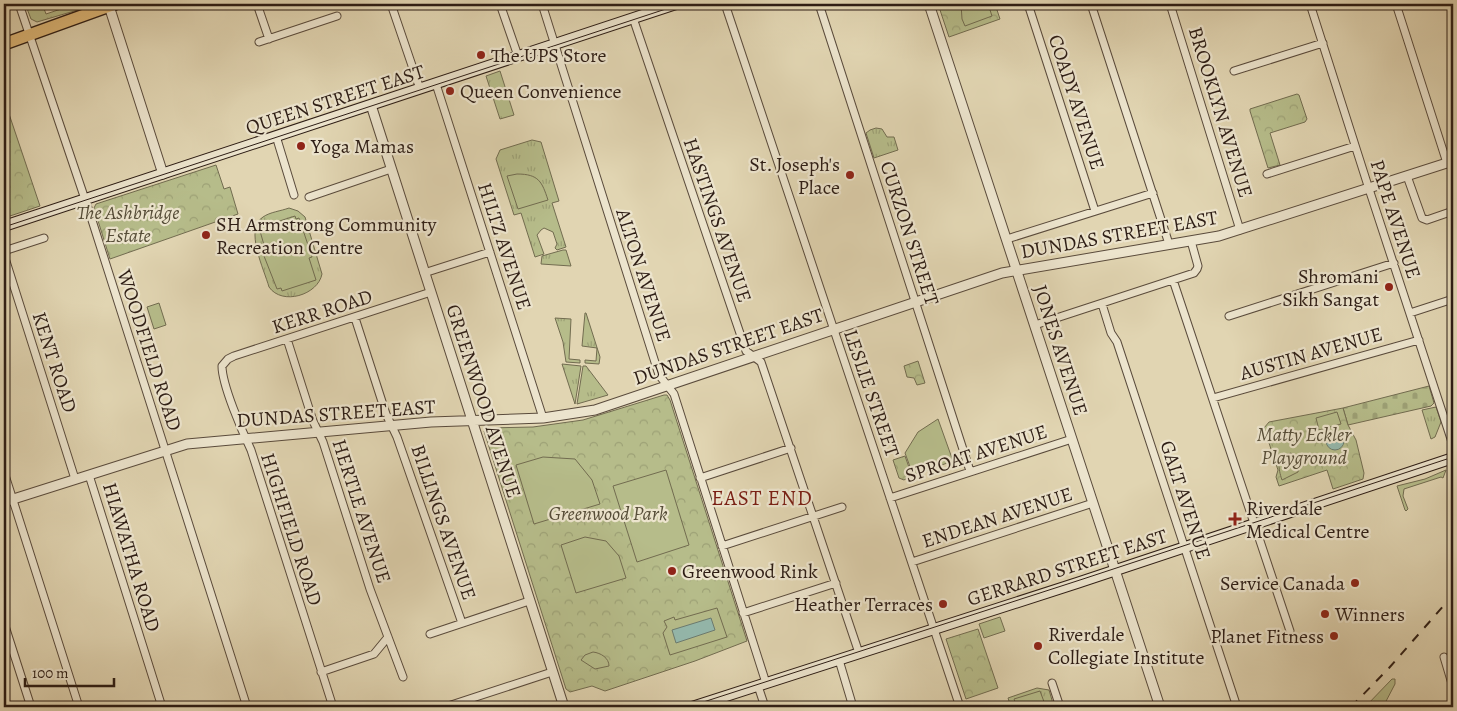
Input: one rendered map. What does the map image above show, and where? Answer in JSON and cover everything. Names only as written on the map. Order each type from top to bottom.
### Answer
[{"type":"main road","name":"QUEEN STREET EAST","points":[[4,226],[676,4]]},
{"type":"main road","points":[[4,44],[112,5]]},
{"type":"main road","name":"GERRARD STREET EAST","points":[[692,707],[934,630],[1453,458]]},
{"type":"street","name":"WOODFIELD ROAD","points":[[20,4],[85,199],[248,707]]},
{"type":"street","points":[[257,4],[269,39]]},
{"type":"street","points":[[391,4],[420,89]]},
{"type":"street","points":[[500,4],[518,56]]},
{"type":"street","name":"ALTON AVENUE","points":[[542,4],[659,374],[674,394],[743,613],[762,684],[765,707]]},
{"type":"street","name":"LESLIE STREET","points":[[725,4],[960,707]]},
{"type":"street","name":"CURZON STREET","points":[[819,4],[970,471]]},
{"type":"street","name":"JONES AVENUE","points":[[929,4],[1160,707]]},
{"type":"street","name":"COADY AVENUE","points":[[1028,4],[1095,211]]},
{"type":"street","points":[[1092,4],[1169,244]]},
{"type":"street","name":"BROOKLYN AVENUE","points":[[1170,4],[1240,230]]},
{"type":"street","name":"PAPE AVENUE","points":[[1310,4],[1453,445]]},
{"type":"street","points":[[1396,4],[1450,162]]},
{"type":"street","points":[[112,5],[136,90],[163,174]]},
{"type":"street","points":[[259,42],[337,16]]},
{"type":"street","name":"HASTINGS AVENUE","points":[[633,18],[745,349],[761,362],[859,653]]},
{"type":"street","points":[[1234,71],[1323,43]]},
{"type":"street","name":"HILTZ AVENUE","points":[[436,84],[543,418]]},
{"type":"street","name":"GREENWOOD AVENUE","points":[[371,106],[564,707]]},
{"type":"street","points":[[276,136],[294,195]]},
{"type":"street","points":[[1267,174],[1355,146]]},
{"type":"street","name":"DUNDAS STREET EAST","points":[[8,501],[187,444],[393,426],[543,418],[595,410],[1002,273],[1192,241],[1240,230],[1450,162]]},
{"type":"street","points":[[308,197],[391,169]]},
{"type":"street","points":[[1407,176],[1422,218],[1426,220],[1453,212]]},
{"type":"street","points":[[1006,239],[1153,193]]},
{"type":"street","points":[[4,253],[44,238]]},
{"type":"street","points":[[1035,325],[1194,273],[1197,269],[1192,241]]},
{"type":"street","points":[[424,273],[490,252]]},
{"type":"street","name":"KENT ROAD","points":[[4,253],[75,479]]},
{"type":"street","points":[[1229,316],[1394,262]]},
{"type":"street","points":[[1173,280],[1290,631]]},
{"type":"street","name":"KERR ROAD","points":[[224,362],[234,356],[431,292]]},
{"type":"street","points":[[1410,313],[1453,299]]},
{"type":"street","name":"GALT AVENUE","points":[[1102,304],[1111,333],[1117,342],[1237,707]]},
{"type":"street","name":"BILLINGS AVENUE","points":[[355,318],[386,414],[393,426],[462,623]]},
{"type":"street","name":"HERTLE AVENUE","points":[[287,339],[323,442],[370,590],[403,677]]},
{"type":"street","name":"AUSTIN AVENUE","points":[[1213,398],[1419,340]]},
{"type":"street","name":"HIGHFIELD ROAD","points":[[224,362],[222,371],[244,438],[253,459],[332,707]]},
{"type":"street","name":"SPROAT AVENUE","points":[[890,498],[1072,439]]},
{"type":"street","points":[[700,478],[790,448]]},
{"type":"street","points":[[4,472],[8,501],[79,707]]},
{"type":"street","name":"HIAWATHA ROAD","points":[[89,475],[162,707]]},
{"type":"street","name":"ENDEAN AVENUE","points":[[912,562],[1093,503]]},
{"type":"street","points":[[722,546],[842,507]]},
{"type":"street","points":[[743,613],[836,583]]},
{"type":"street","points":[[430,634],[529,601]]},
{"type":"street","points":[[4,624],[31,707]]},
{"type":"street","points":[[321,672],[374,654],[388,637]]},
{"type":"street","points":[[1444,657],[1453,688]]},
{"type":"street","points":[[839,660],[853,707]]},
{"type":"street","points":[[445,707],[552,672]]},
{"type":"street","points":[[1052,683],[1060,707]]},
{"type":"green space","points":[[36,4],[38,7],[43,6],[46,14],[76,4],[98,4],[37,22],[31,19],[26,6]]},
{"type":"green space","points":[[938,4],[995,4],[1000,19],[949,37]]},
{"type":"green space","points":[[961,4],[988,4],[992,16],[965,26],[962,19]]},
{"type":"green space","points":[[500,71],[514,115],[500,119],[486,76]]},
{"type":"green space","points":[[1297,94],[1307,119],[1305,122],[1270,133],[1280,165],[1268,168],[1250,109]]},
{"type":"green space","points":[[4,99],[40,206],[4,218]]},
{"type":"green space","points":[[876,128],[882,129],[887,137],[894,137],[898,150],[874,158],[866,133]]},
{"type":"green space","points":[[532,140],[541,142],[559,201],[552,203],[566,247],[557,250],[555,248],[557,244],[553,232],[544,228],[537,235],[544,254],[535,257],[521,213],[514,215],[496,159],[500,150]]},
{"type":"green space","name":"The Ashbridge Estate","points":[[216,165],[224,189],[230,187],[238,214],[110,259],[94,208],[96,204]]},
{"type":"green space","points":[[517,174],[535,177],[544,188],[548,200],[518,209],[507,176]]},
{"type":"green space","points":[[289,208],[298,211],[305,217],[322,274],[314,288],[299,296],[290,297],[275,293],[269,287],[255,240],[255,230],[263,217]]},
{"type":"green space","points":[[295,216],[296,219],[299,218],[312,257],[309,258],[316,280],[282,291],[281,288],[277,289],[264,256],[269,254],[266,252],[260,231],[262,231],[261,227]]},
{"type":"green space","points":[[566,250],[571,266],[541,264],[542,256]]},
{"type":"green space","points":[[159,303],[166,325],[154,329],[147,307]]},
{"type":"green space","points":[[586,313],[600,357],[599,364],[585,363],[585,360],[596,361],[597,348],[582,346]]},
{"type":"green space","points":[[555,318],[571,319],[569,359],[580,360],[580,363],[566,362],[563,342]]},
{"type":"green space","points":[[918,361],[925,383],[917,385],[914,378],[907,377],[904,366]]},
{"type":"green space","points":[[562,364],[581,366],[575,404]]},
{"type":"green space","points":[[583,366],[586,366],[608,395],[577,404]]},
{"type":"green space","points":[[1429,386],[1434,403],[1431,406],[1348,425],[1343,408]]},
{"type":"green space","name":"Greenwood Park","points":[[667,395],[670,400],[747,641],[695,661],[605,691],[592,686],[570,692],[566,689],[484,431],[487,428],[533,427],[583,420]]},
{"type":"green space","points":[[1436,407],[1441,422],[1435,437],[1431,439],[1422,410]]},
{"type":"green space","name":"Matty Eckler Playground","points":[[1343,408],[1348,425],[1356,440],[1364,473],[1363,479],[1333,489],[1327,470],[1279,486],[1276,477],[1278,470],[1264,428],[1269,422]]},
{"type":"green space","points":[[1337,412],[1341,424],[1319,430],[1316,418]]},
{"type":"green space","points":[[938,419],[953,461],[913,475],[905,453],[918,432]]},
{"type":"green space","points":[[1291,453],[1298,461],[1298,472],[1282,480],[1279,464],[1283,457]]},
{"type":"green space","points":[[905,456],[911,473],[904,480],[899,478],[893,460]]},
{"type":"green space","points":[[543,457],[575,459],[592,480],[600,504],[534,524],[516,465]]},
{"type":"green space","points":[[666,470],[689,545],[637,562],[613,486]]},
{"type":"green space","points":[[1446,470],[1443,478],[1441,477],[1404,489],[1403,496],[1408,509],[1405,510],[1397,486],[1425,479]]},
{"type":"green space","points":[[585,537],[606,541],[619,556],[626,578],[576,593],[561,545]]},
{"type":"green space","points":[[717,608],[727,637],[670,655],[663,633],[667,627],[664,621],[674,617],[675,620]]},
{"type":"green space","points":[[1000,617],[1005,631],[984,638],[979,624]]},
{"type":"green space","points":[[978,629],[998,688],[966,699],[946,639]]},
{"type":"green space","points":[[593,652],[604,656],[609,666],[595,669],[581,660],[585,655]]},
{"type":"green space","points":[[1392,679],[1395,679],[1395,684],[1383,707],[1365,707]]},
{"type":"green space","points":[[1037,688],[1049,690],[1054,707],[1011,707],[1008,698]]},
{"type":"green space","points":[[1040,691],[1046,707],[1017,707],[1014,699]]},
{"type":"water","points":[[1335,432],[1341,435],[1344,441],[1341,447],[1335,450],[1329,447],[1326,441],[1329,435]]},
{"type":"water","points":[[711,618],[715,630],[676,643],[672,630]]},
{"type":"tram line","points":[[4,227],[681,4]]},
{"type":"tram line","points":[[688,707],[1453,457]]},
{"type":"railway","points":[[1351,707],[1389,668],[1453,595]]},
{"type":"place","name":"The UPS Store","points":[[481,55]]},
{"type":"place","name":"Queen Convenience","points":[[450,91]]},
{"type":"place","name":"Yoga Mamas","points":[[301,146]]},
{"type":"place","name":"St. Joseph's Place","points":[[850,175]]},
{"type":"place","name":"SH Armstrong Community Recreation Centre","points":[[206,235]]},
{"type":"place","name":"Shromani Sikh Sangat","points":[[1389,287]]},
{"type":"place","name":"Riverdale Medical Centre","points":[[1235,519]]},
{"type":"place","name":"Greenwood Rink","points":[[672,571]]},
{"type":"place","name":"Service Canada","points":[[1355,583]]},
{"type":"place","name":"Heather Terraces","points":[[943,604]]},
{"type":"place","name":"Winners","points":[[1325,614]]},
{"type":"place","name":"Planet Fitness","points":[[1334,636]]},
{"type":"place","name":"Riverdale Collegiate Institute","points":[[1038,646]]},
{"type":"district","name":"EAST END","points":[[762,498]]}]
